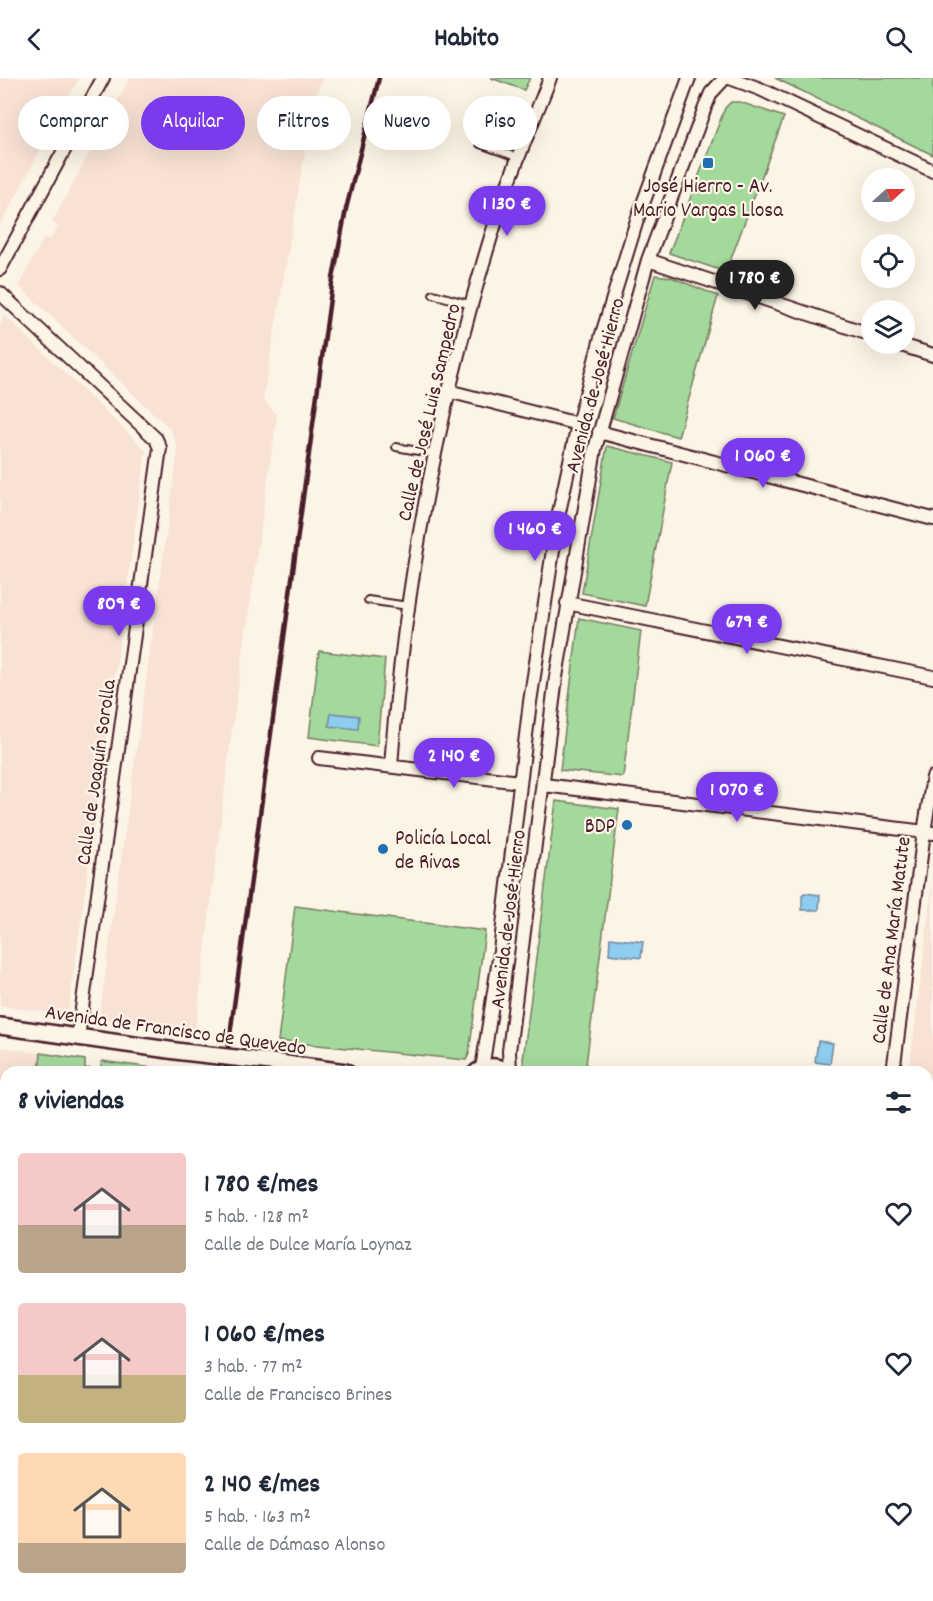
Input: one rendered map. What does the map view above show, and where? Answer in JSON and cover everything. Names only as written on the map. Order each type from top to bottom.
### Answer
[{"type":"street","points":[[0,269],[103,78]]},
{"type":"street","name":"Calle de José Luis Sampedro","points":[[391,766],[402,642],[448,391],[501,204],[550,78]]},
{"type":"street","name":"Avenida de José Hierro","points":[[480,1066],[499,959],[546,587],[558,518],[578,424],[602,334],[637,220],[689,78]]},
{"type":"street","points":[[710,78],[727,78],[760,89],[933,171]]},
{"type":"street","name":"Avenida de José Hierro","points":[[509,1066],[509,1051],[567,603],[599,432],[648,260],[711,93],[727,78]]},
{"type":"street","points":[[648,260],[861,331]]},
{"type":"street","name":"Calle de Joaquín Sorolla","points":[[0,292],[156,440],[160,448],[78,1037]]},
{"type":"street","points":[[915,350],[933,356]]},
{"type":"street","points":[[448,391],[578,424]]},
{"type":"street","points":[[599,432],[933,519]]},
{"type":"street","points":[[567,603],[933,677]]},
{"type":"street","points":[[319,758],[520,782]]},
{"type":"street","name":"Calle de Ana María Matute","points":[[894,1066],[928,832],[933,777]]},
{"type":"street","points":[[544,784],[928,832]]},
{"type":"street","name":"Avenida de Francisco de Quevedo","points":[[0,1026],[301,1066]]},
{"type":"lane","points":[[497,150],[519,158]]},
{"type":"lane","points":[[433,294],[472,305]]},
{"type":"lane","points":[[396,447],[435,454]]},
{"type":"lane","points":[[368,600],[408,606]]},
{"type":"shaded area","points":[[0,78],[79,78],[69,96],[18,96],[18,150],[41,150],[0,226]]},
{"type":"shaded area","points":[[130,78],[323,78],[315,96],[257,96],[257,150],[305,150],[263,400],[277,415],[231,737],[195,1033],[99,1019],[178,449],[171,430],[19,286],[44,237],[50,240],[58,226],[52,222],[91,150],[129,150],[129,96],[120,96]]},
{"type":"shaded area","points":[[4,315],[146,450],[68,1015],[0,1006],[0,326]]},
{"type":"shaded area","points":[[933,881],[933,1066],[910,1066]]},
{"type":"shaded area","points":[[0,1047],[41,1053],[40,1066],[0,1066]]},
{"type":"green space","points":[[491,78],[530,78],[524,90]]},
{"type":"green space","points":[[775,78],[933,78],[933,155]]},
{"type":"green space","points":[[731,102],[740,102],[784,117],[726,272],[669,253],[725,108]]},
{"type":"green space","points":[[655,275],[671,277],[718,296],[678,437],[613,418]]},
{"type":"green space","points":[[607,446],[672,462],[645,606],[582,593]]},
{"type":"green space","points":[[579,618],[641,631],[623,777],[560,770]]},
{"type":"green space","points":[[319,651],[385,659],[377,746],[309,737]]},
{"type":"green space","points":[[556,801],[619,809],[586,1066],[524,1066],[523,1060]]},
{"type":"green space","points":[[295,906],[485,931],[469,1054],[466,1060],[278,1041]]},
{"type":"green space","points":[[41,1053],[85,1060],[85,1066],[40,1066]]},
{"type":"green space","points":[[102,1061],[138,1066],[101,1066]]},
{"type":"water","points":[[331,713],[359,716],[358,729],[329,726]]},
{"type":"water","points":[[804,893],[820,895],[819,910],[802,910]]},
{"type":"water","points":[[610,938],[643,942],[641,958],[609,954]]},
{"type":"water","points":[[818,1041],[833,1043],[830,1064],[815,1062]]},
{"type":"railway","points":[[226,1066],[332,284],[346,209],[379,78]]},
{"type":"place","name":"José Hierro - Av. Mario Vargas Llosa","points":[[708,163]]},
{"type":"place","name":"BDP","points":[[627,825]]},
{"type":"place","name":"Policía Local de Rivas","points":[[383,849]]}]
